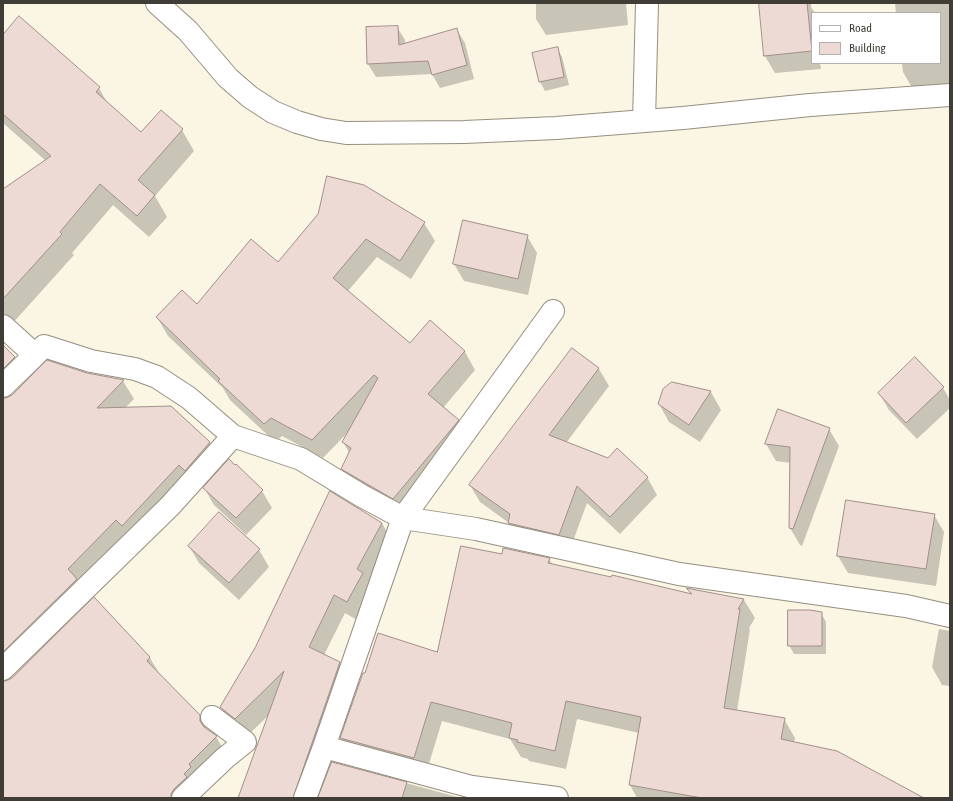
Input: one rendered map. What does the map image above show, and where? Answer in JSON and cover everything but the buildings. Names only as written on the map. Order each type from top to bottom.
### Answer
[{"type":"street","points":[[157,3],[188,31],[228,78],[250,97],[273,112],[297,122],[321,129],[346,133],[464,132],[556,128],[683,118],[810,105],[950,95]]},
{"type":"street","points":[[644,121],[647,3]]},
{"type":"street","points":[[305,798],[403,518],[553,311]]},
{"type":"street","points":[[3,326],[35,355]]},
{"type":"street","points":[[3,386],[44,346],[91,360],[135,369],[157,377],[189,398],[233,436],[300,459],[362,496],[403,518],[476,529],[679,574],[906,606],[950,616]]},
{"type":"street","points":[[3,669],[170,506],[233,436]]},
{"type":"street","points":[[183,798],[225,758],[245,742],[212,717]]},
{"type":"street","points":[[324,747],[472,787],[557,798]]}]
